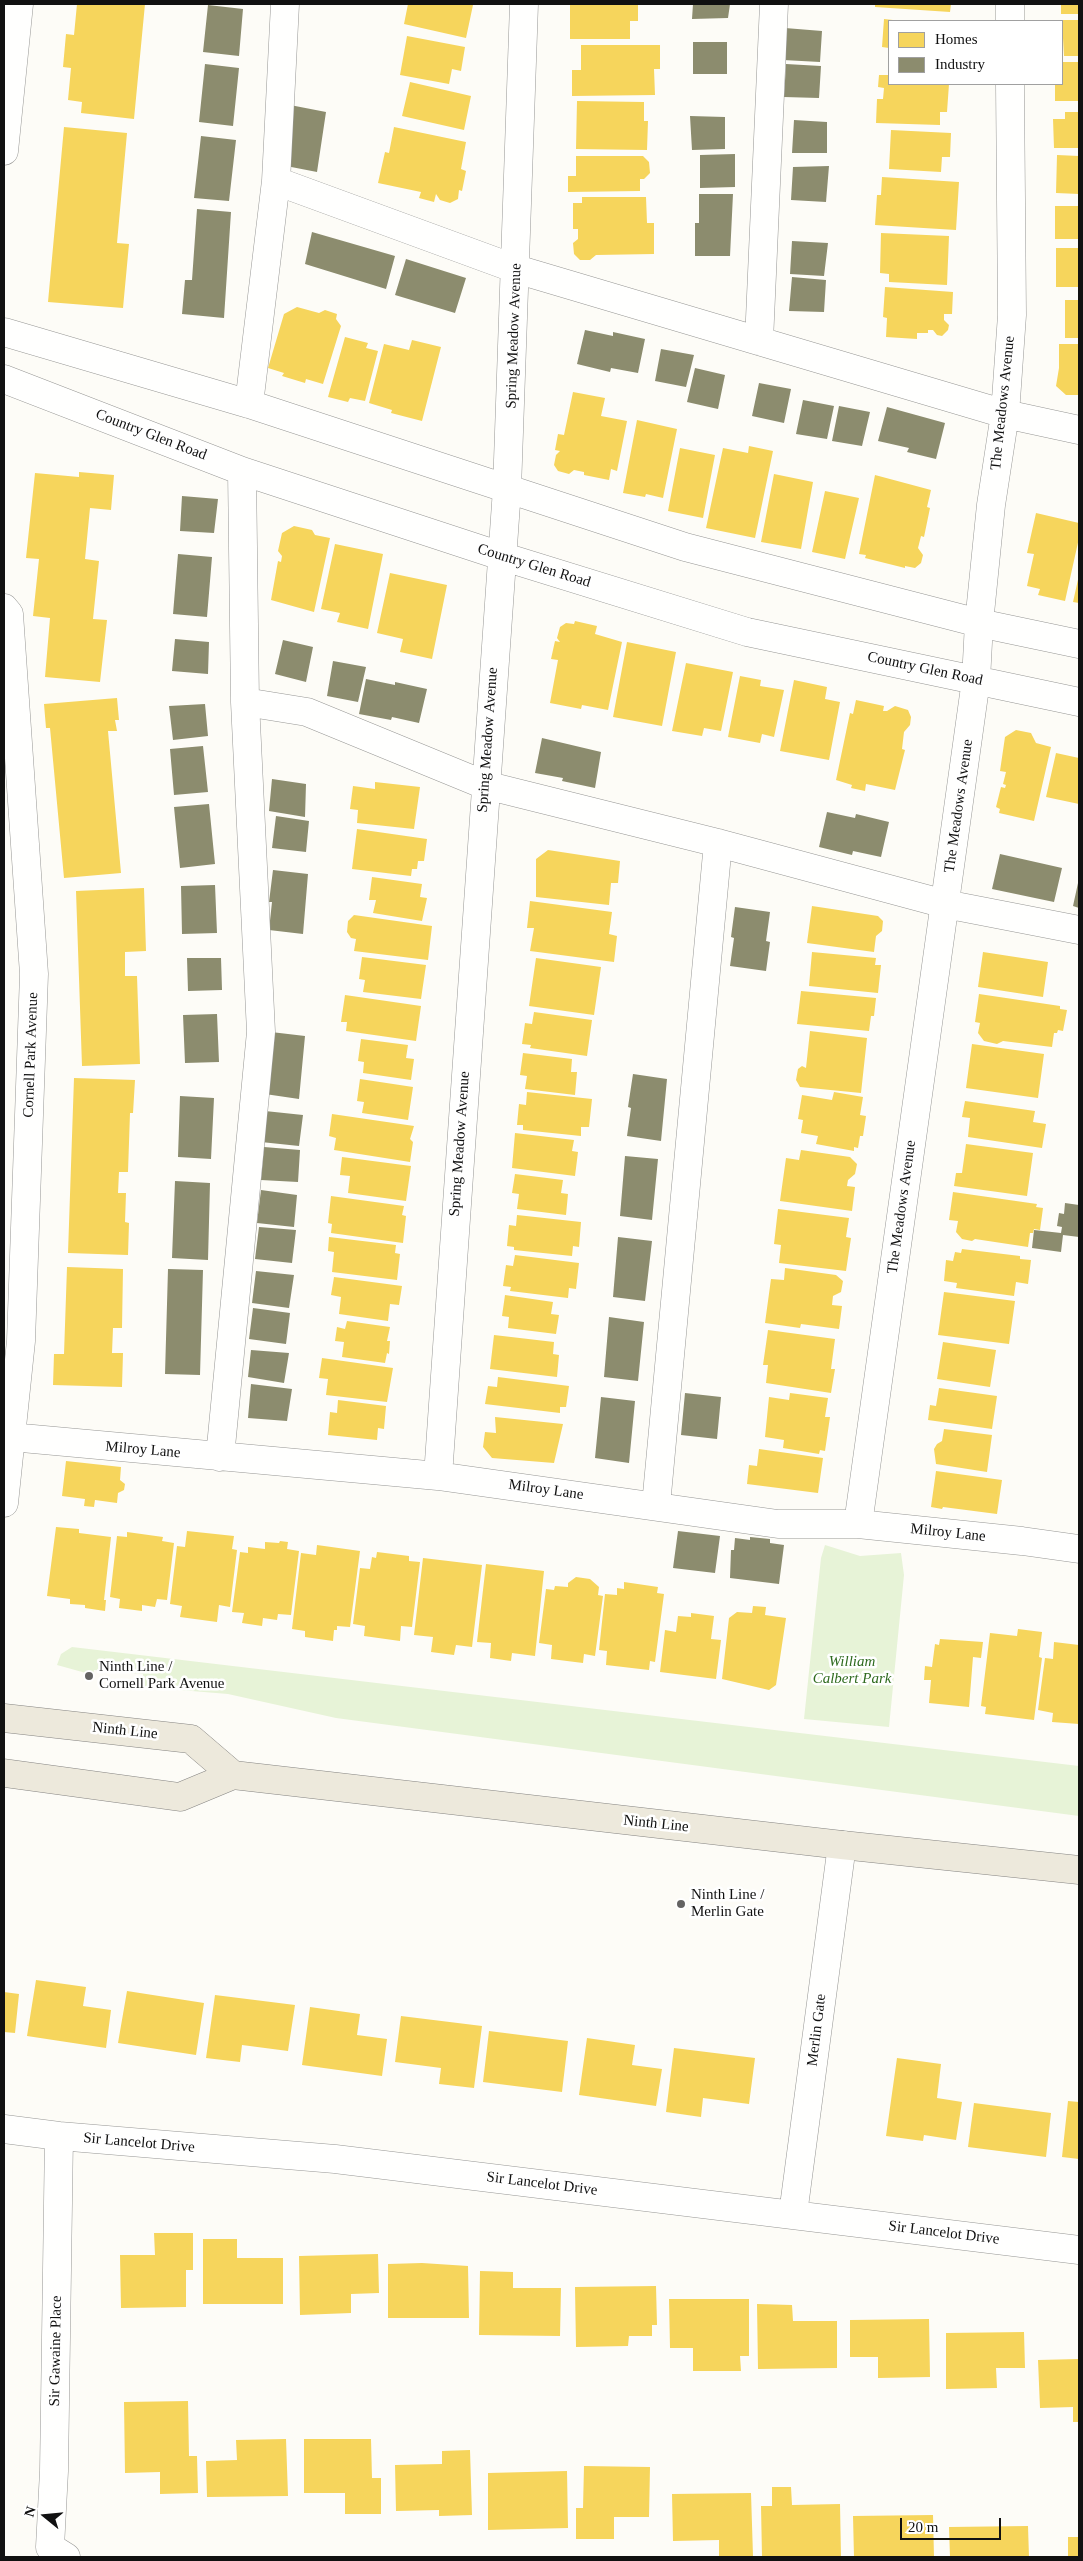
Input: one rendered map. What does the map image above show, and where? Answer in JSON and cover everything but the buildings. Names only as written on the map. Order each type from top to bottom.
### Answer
[{"type":"main road","name":"Ninth Line","points":[[4,1718],[191,1738],[233,1775]]},
{"type":"main road","name":"Ninth Line","points":[[4,1773],[180,1797],[233,1775],[842,1845],[1079,1870]]},
{"type":"street","points":[[4,151],[19,4]]},
{"type":"street","points":[[249,404],[276,181],[285,4]]},
{"type":"street","name":"Spring Meadow Avenue","points":[[438,1476],[507,489],[524,4]]},
{"type":"street","points":[[759,341],[774,4]]},
{"type":"street","points":[[1010,4],[1010,20]]},
{"type":"street","name":"The Meadows Avenue","points":[[858,1524],[976,680],[979,623],[992,505],[1005,414],[1012,314],[1010,85]]},
{"type":"street","points":[[276,181],[516,269],[1005,414],[1079,430]]},
{"type":"street","points":[[4,332],[249,404],[685,547],[979,623],[1079,644]]},
{"type":"street","name":"Country Glen Road","points":[[4,379],[242,471],[501,556],[747,632],[1079,702]]},
{"type":"street","points":[[220,1458],[261,1032],[245,702],[242,471]]},
{"type":"street","name":"Cornell Park Avenue","points":[[4,608],[9,614],[34,974],[21,1341],[4,1504]]},
{"type":"street","points":[[245,702],[307,712],[485,785],[718,843],[945,904],[1079,930]]},
{"type":"street","points":[[656,1505],[718,843]]},
{"type":"street","name":"Milroy Lane","points":[[11,1437],[220,1458],[438,1476],[656,1505],[778,1524],[858,1524],[1079,1549]]},
{"type":"street","name":"Merlin Gate","points":[[793,2214],[842,1845]]},
{"type":"street","name":"Sir Lancelot Drive","points":[[4,2129],[59,2136],[335,2159],[1079,2250]]},
{"type":"street","name":"Sir Gawaine Place","points":[[59,2136],[54,2471],[50,2547],[66,2557]]},
{"type":"green space","name":"William Calbert Park","points":[[825,1545],[860,1556],[901,1553],[904,1575],[889,1727],[804,1719],[821,1558]]},
{"type":"green space","points":[[72,1647],[1079,1766],[1079,1816],[336,1718],[228,1694],[143,1687],[143,1674],[94,1670],[93,1675],[57,1665],[61,1654]]},
{"type":"place","name":"Ninth Line / Cornell Park Avenue","points":[[89,1676]]},
{"type":"place","name":"Ninth Line / Merlin Gate","points":[[681,1904]]}]
